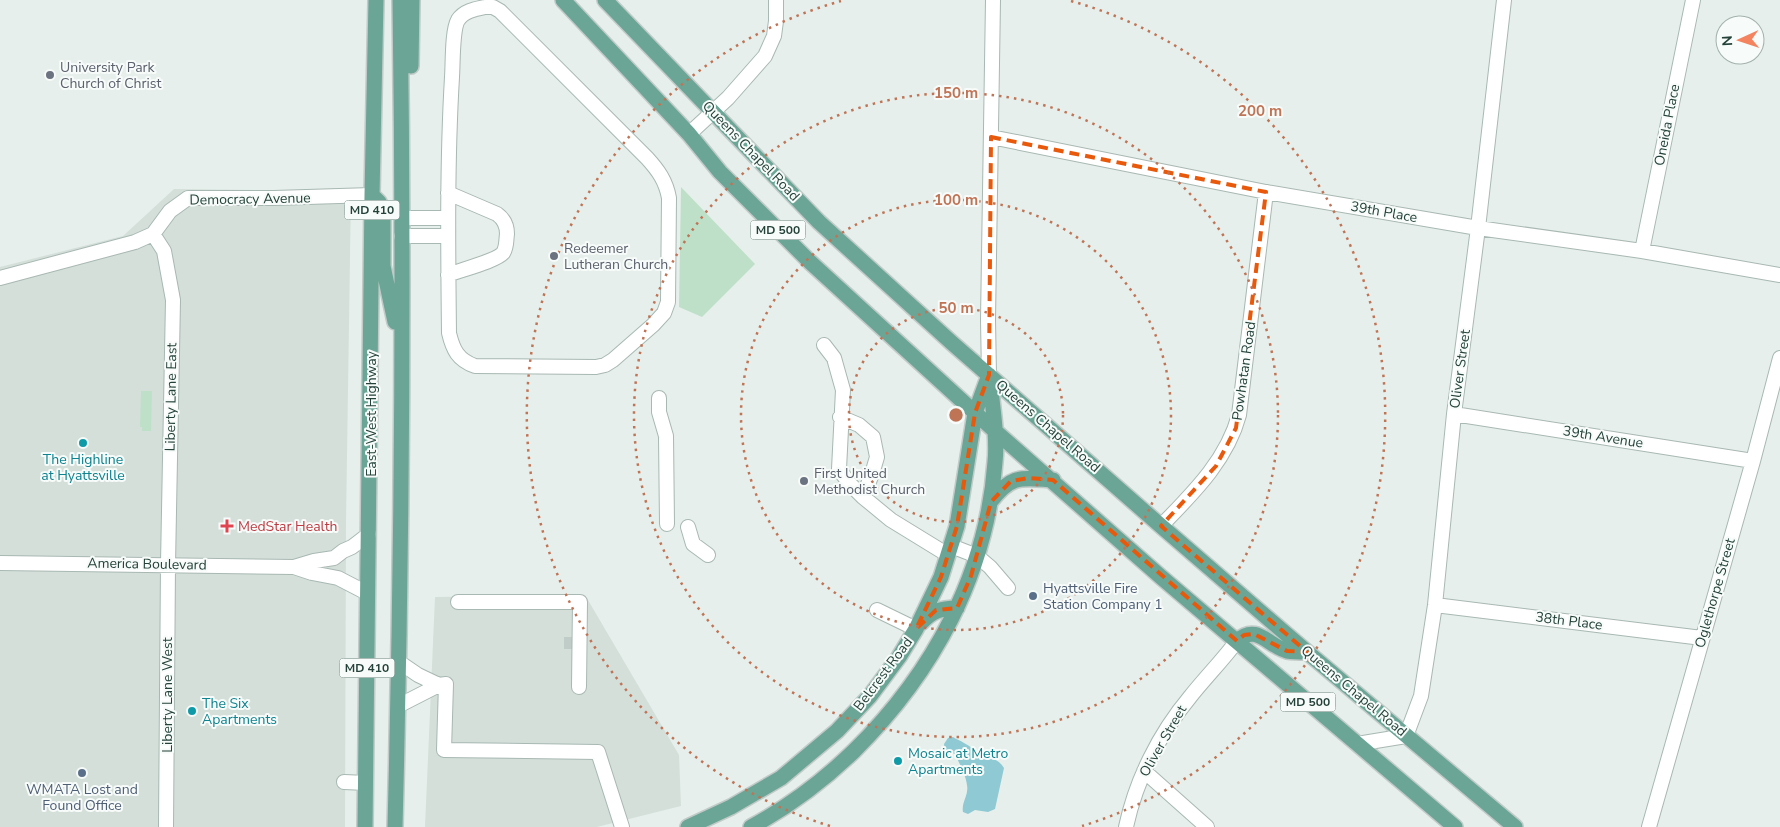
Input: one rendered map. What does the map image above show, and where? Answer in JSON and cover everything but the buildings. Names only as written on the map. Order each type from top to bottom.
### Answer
[{"type":"main road","points":[[368,0],[374,110]]},
{"type":"main road","name":"East-West Highway","points":[[365,827],[376,0]]},
{"type":"main road","name":"East-West Highway","points":[[395,827],[399,662],[401,363],[402,149],[400,0]]},
{"type":"main road","points":[[402,149],[410,99],[412,0]]},
{"type":"main road","name":"MD 500","points":[[562,0],[688,134],[720,172],[810,262],[995,431],[1053,480],[1161,577],[1455,827]]},
{"type":"main road","name":"Queens Chapel Road","points":[[605,0],[819,222],[1161,526],[1515,827]]},
{"type":"main road","points":[[372,195],[379,202],[383,212],[383,266],[401,363]]},
{"type":"main road","name":"Belcrest Road","points":[[688,827],[732,807],[781,778],[837,731],[870,696],[899,657],[916,629],[941,577],[958,526],[975,413],[989,375]]},
{"type":"main road","name":"Belcrest Road","points":[[751,827],[785,808],[819,783],[869,736],[888,715],[922,670],[949,625],[971,576],[991,502],[996,460],[989,375]]},
{"type":"main road","points":[[991,502],[1002,487],[1011,481],[1021,478],[1053,480]]},
{"type":"main road","points":[[916,629],[936,610],[957,608]]},
{"type":"main road","points":[[1237,641],[1244,635],[1254,634],[1287,651],[1308,652]]},
{"type":"main road","points":[[396,806],[401,827]]},
{"type":"street","points":[[688,134],[728,98],[765,56],[774,36],[776,0]]},
{"type":"street","points":[[989,375],[988,320],[993,0]]},
{"type":"street","name":"Oliver Street","points":[[1406,736],[1420,696],[1435,605],[1454,414],[1478,228],[1504,0]]},
{"type":"street","name":"Oneida Place","points":[[1642,251],[1692,0]]},
{"type":"street","points":[[493,7],[500,11],[660,174],[667,186],[669,198],[668,302],[664,313],[653,325],[605,365],[596,367],[475,366],[465,362],[457,356],[452,347],[449,333],[448,193],[449,127],[454,38],[458,21],[465,13],[474,9],[493,7]]},
{"type":"street","name":"39th Place","points":[[991,137],[1266,192],[1478,228],[1642,251],[1780,275]]},
{"type":"street","name":"Powhatan Road","points":[[1161,526],[1216,466],[1236,428],[1266,192]]},
{"type":"street","points":[[448,193],[497,214],[503,218],[507,228],[506,246],[503,253],[496,258],[448,275]]},
{"type":"street","name":"Democracy Avenue","points":[[153,234],[170,211],[188,198],[273,204],[372,195]]},
{"type":"street","points":[[401,218],[448,218]]},
{"type":"street","points":[[0,278],[135,242],[153,234]]},
{"type":"street","name":"Liberty Lane East","points":[[153,234],[164,251],[177,300],[168,564]]},
{"type":"street","points":[[401,236],[448,236]]},
{"type":"street","points":[[824,345],[834,358],[843,390],[840,417],[839,469],[849,483],[891,520],[950,551],[977,556],[990,567],[1008,588]]},
{"type":"street","name":"Oglethorpe Street","points":[[1649,827],[1753,461],[1780,358]]},
{"type":"street","points":[[659,398],[659,412],[666,436],[667,524]]},
{"type":"street","name":"39th Avenue","points":[[1454,414],[1753,461]]},
{"type":"street","points":[[840,417],[858,425],[874,437],[877,457],[863,497]]},
{"type":"street","points":[[688,527],[693,544],[708,555]]},
{"type":"street","name":"America Boulevard","points":[[294,567],[334,558],[370,534]]},
{"type":"street","name":"America Boulevard","points":[[0,563],[294,567],[338,578],[367,594]]},
{"type":"street","name":"Liberty Lane West","points":[[166,827],[168,564]]},
{"type":"street","points":[[458,602],[580,602],[574,638],[579,662],[579,687]]},
{"type":"street","name":"38th Place","points":[[1435,605],[1702,638]]},
{"type":"street","points":[[877,610],[916,629]]},
{"type":"street","points":[[574,638],[579,662]]},
{"type":"street","name":"Oliver Street","points":[[1126,827],[1135,792],[1144,771],[1176,716],[1237,641]]},
{"type":"street","points":[[399,662],[418,675],[439,685]]},
{"type":"street","points":[[398,706],[439,685],[446,684],[444,750],[598,752],[622,827]]},
{"type":"street","points":[[1357,744],[1406,736]]},
{"type":"street","points":[[1144,771],[1207,827]]},
{"type":"street","points":[[344,782],[366,783]]},
{"type":"highlighted area","points":[[991,137],[1266,192],[1236,428],[1216,466],[1161,526],[1307,652],[1287,651],[1254,634],[1244,635],[1237,641],[1053,480],[1029,478],[1011,481],[991,502],[971,576],[957,608],[936,610],[916,629],[941,577],[957,526],[975,413],[989,375]]},
{"type":"shaded area","points":[[174,189],[351,191],[346,523],[345,827],[0,827],[0,267],[123,236]]},
{"type":"shaded area","points":[[585,595],[679,755],[681,806],[597,827],[425,827],[435,597]]},
{"type":"green space","points":[[681,187],[755,264],[702,317],[679,307]]},
{"type":"green space","points":[[141,391],[152,391],[151,431],[142,431],[142,427],[140,427]]},
{"type":"water","points":[[953,737],[981,754],[996,760],[1004,768],[995,809],[988,812],[975,810],[968,814],[963,812],[967,789],[965,777],[955,754],[945,750],[944,744],[948,738]]},
{"type":"tunnel","points":[[571,637],[571,649]]},
{"type":"place","name":"University Park Church of Christ","points":[[50,75]]},
{"type":"place","name":"Redeemer Lutheran Church","points":[[554,256]]},
{"type":"place","name":"The Highline at Hyattsville","points":[[83,443]]},
{"type":"place","name":"First United Methodist Church","points":[[804,481]]},
{"type":"place","name":"MedStar Health","points":[[227,526]]},
{"type":"place","name":"Hyattsville Fire Station Company 1","points":[[1033,596]]},
{"type":"place","name":"The Six Apartments","points":[[192,711]]},
{"type":"place","name":"Mosaic at Metro Apartments","points":[[898,761]]},
{"type":"place","name":"WMATA Lost and Found Office","points":[[82,773]]}]
